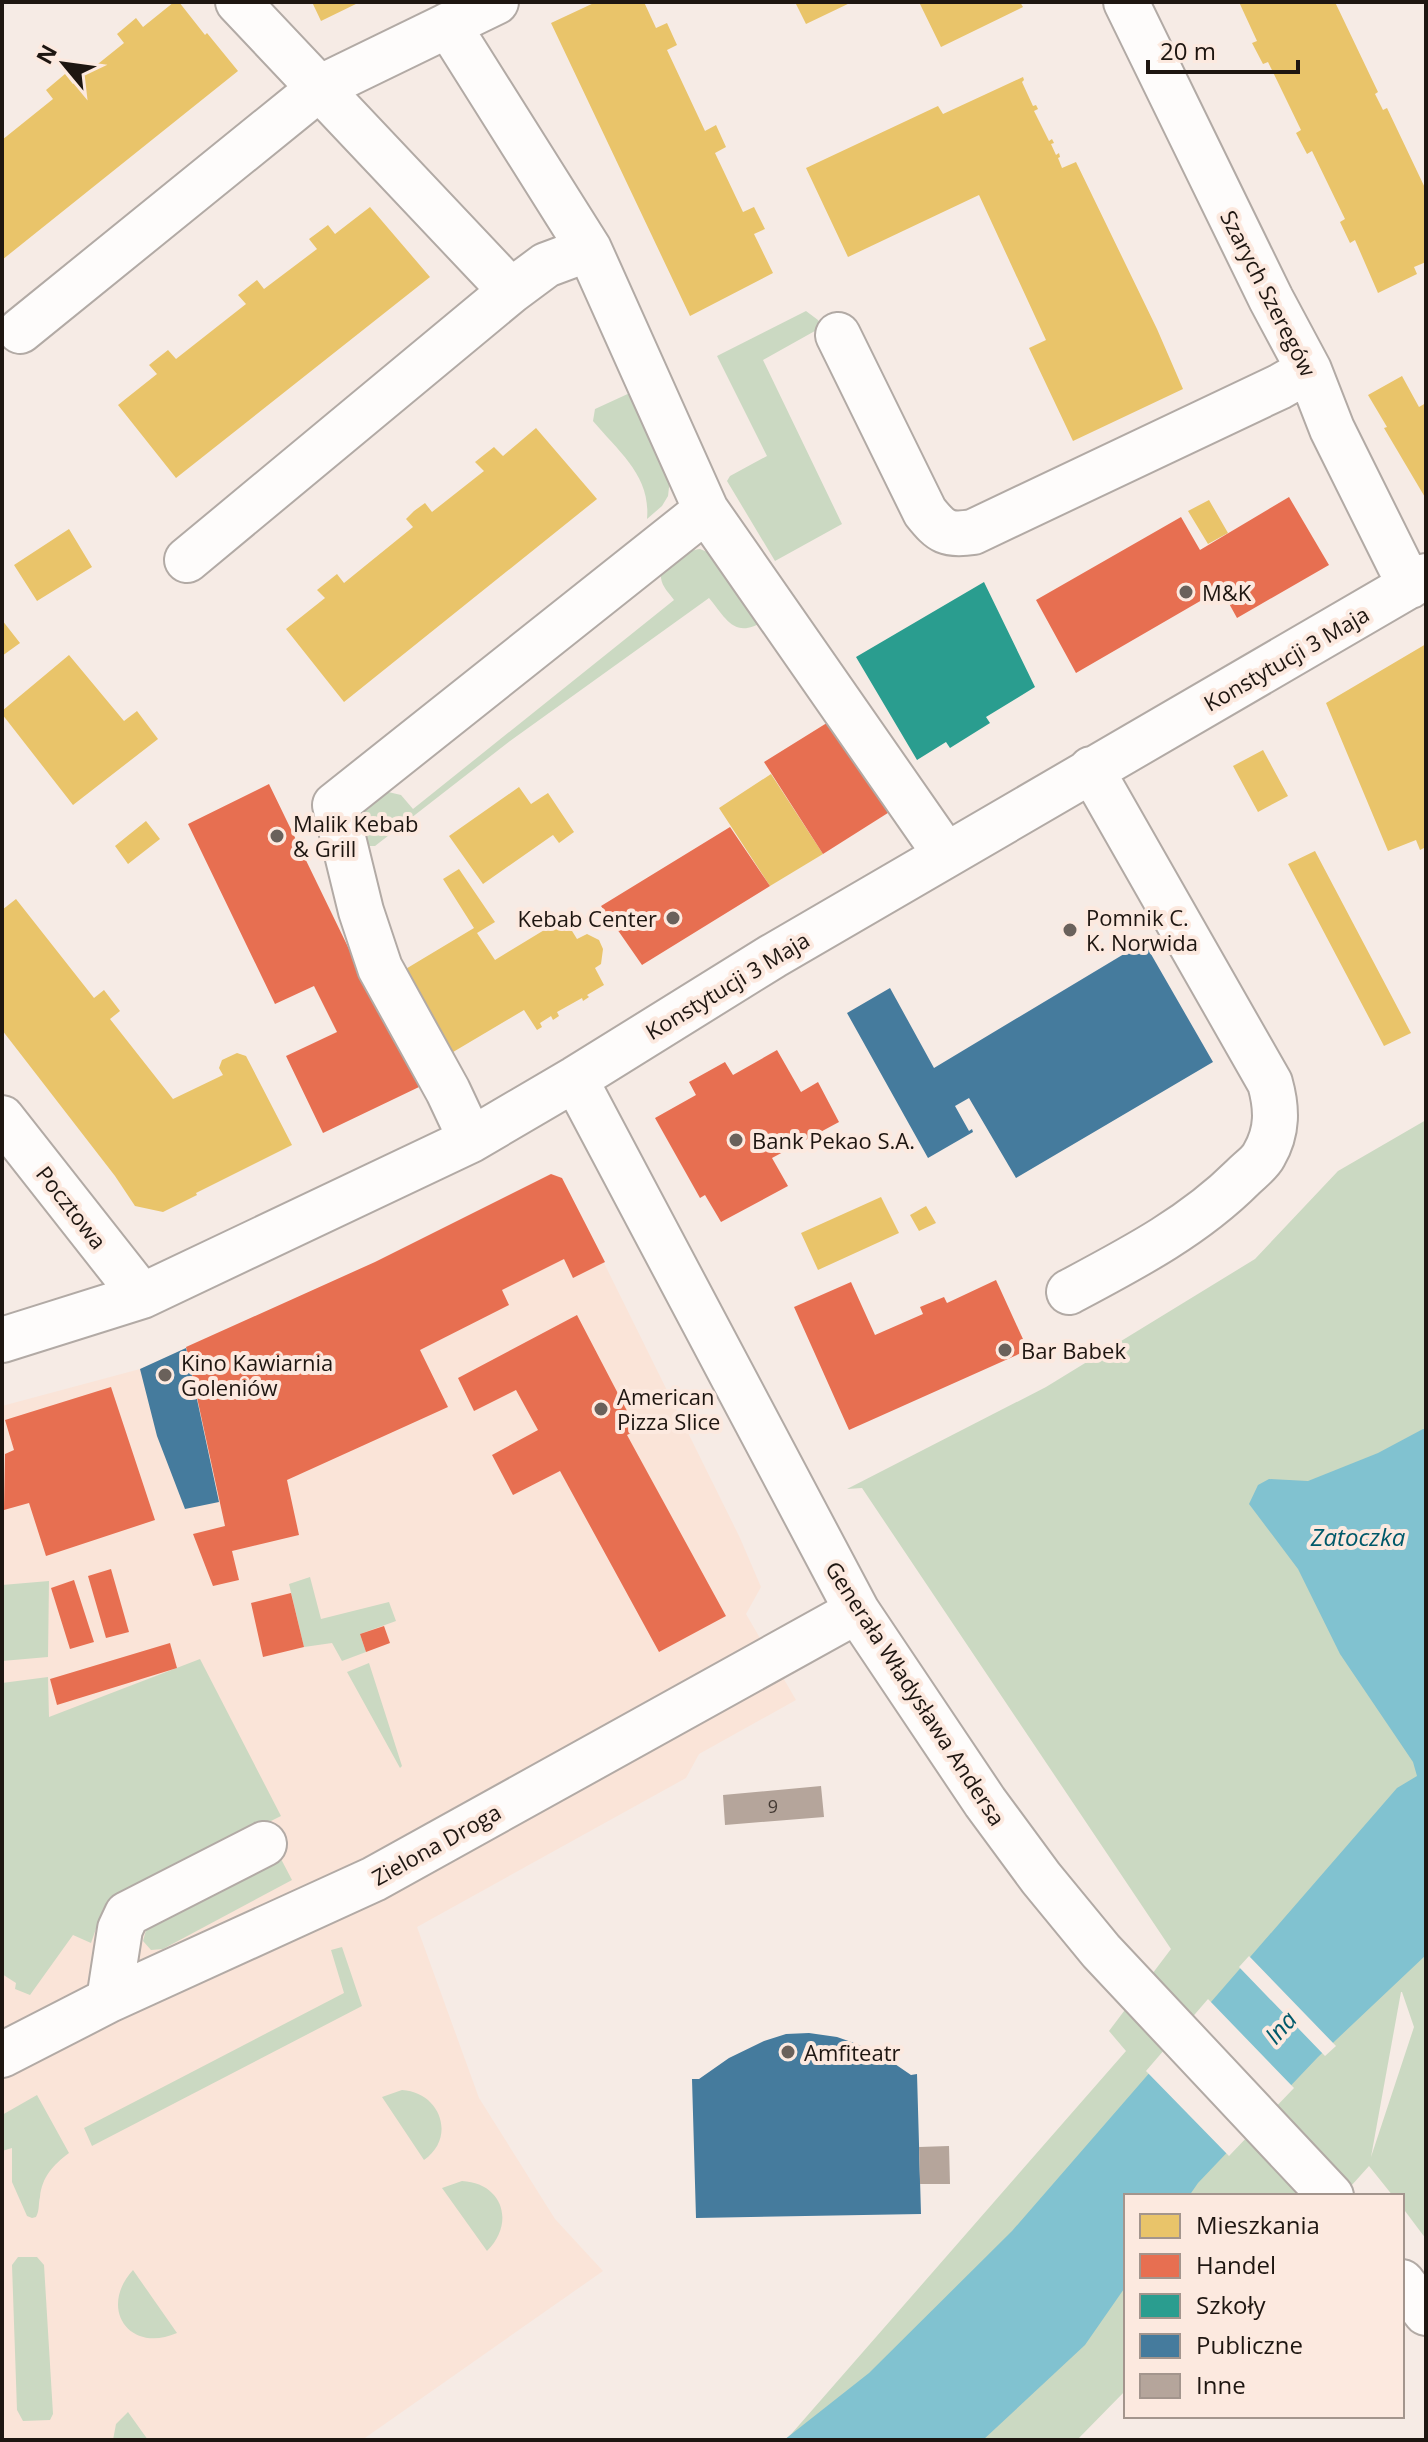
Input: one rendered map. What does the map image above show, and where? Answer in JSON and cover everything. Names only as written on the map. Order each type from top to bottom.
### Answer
[{"type":"street","points":[[238,2],[511,291]]},
{"type":"street","points":[[20,331],[321,87],[496,2]]},
{"type":"street","name":"Szarych Szeregów","points":[[1130,3],[1271,299],[1309,370],[1332,429],[1418,581]]},
{"type":"street","points":[[448,25],[589,249],[706,510],[946,855]]},
{"type":"street","points":[[187,560],[511,291],[546,265],[589,249]]},
{"type":"street","points":[[838,335],[925,512],[938,529],[956,535],[973,532],[1309,370]]},
{"type":"street","points":[[471,1140],[448,1091],[380,968],[335,805],[706,510]]},
{"type":"street","name":"Konstytucji 3 Maja","points":[[2,1340],[142,1296],[471,1140],[773,956],[1418,581]]},
{"type":"street","points":[[1069,1292],[1155,1246],[1224,1196],[1263,1157],[1276,1119],[1270,1083],[1091,769]]},
{"type":"street","name":"Generała Władysława Andersa","points":[[575,1079],[857,1611],[985,1802],[1041,1878],[1144,1998],[1321,2184]]},
{"type":"street","name":"Pocztowa","points":[[2,1118],[142,1296]]},
{"type":"street","name":"Zielona Droga","points":[[2,2055],[109,2000],[374,1879],[857,1611]]},
{"type":"street","points":[[109,2000],[120,1929],[127,1914],[264,1844]]},
{"type":"street","points":[[1404,2285],[1426,2313]]},
{"type":"shaded area","points":[[562,1178],[740,1538],[761,1587],[746,1614],[796,1700],[699,1754],[686,1778],[417,1927],[479,2098],[555,2219],[603,2271],[362,2440],[2,2440],[2,1406],[140,1369]]},
{"type":"green space","points":[[806,311],[822,327],[763,360],[842,524],[775,561],[727,481],[730,476],[767,456],[717,356]]},
{"type":"green space","points":[[632,392],[670,479],[668,496],[647,519],[647,504],[639,477],[593,421],[595,409]]},
{"type":"green space","points":[[700,549],[717,556],[764,621],[754,626],[738,627],[726,619],[709,598],[510,741],[375,846],[366,846],[358,814],[384,791],[401,795],[413,809],[674,600],[663,584],[662,573],[675,559]]},
{"type":"green space","points":[[1426,1120],[1426,2239],[1404,2210],[1404,2194],[1391,2194],[1369,2166],[1344,2194],[1124,2194],[1124,2392],[1077,2440],[786,2440],[1126,2051],[1109,2031],[1171,1949],[862,1488],[847,1489],[1046,1387],[1255,1259],[1338,1171]],"holes":[[[1401,1992],[1402,1992],[1414,2027],[1371,2157]]]},
{"type":"green space","points":[[310,1577],[321,1619],[389,1602],[396,1621],[360,1634],[366,1652],[342,1661],[332,1643],[304,1647],[289,1584]]},
{"type":"green space","points":[[49,1581],[48,1657],[2,1661],[2,1585]]},
{"type":"green space","points":[[200,1659],[281,1816],[109,1902],[103,1909],[91,1943],[73,1935],[30,1995],[15,1989],[16,1983],[2,1974],[2,1683],[48,1677],[49,1717]]},
{"type":"green space","points":[[369,1663],[402,1766],[400,1768],[347,1672]]},
{"type":"green space","points":[[281,1859],[292,1880],[163,1949],[151,1950],[143,1941],[146,1930]]},
{"type":"green space","points":[[342,1947],[362,2006],[92,2146],[84,2128],[344,1993],[331,1950]]},
{"type":"green space","points":[[402,2090],[426,2099],[440,2117],[440,2140],[424,2160],[382,2097]]},
{"type":"green space","points":[[37,2095],[69,2153],[46,2177],[36,2217],[32,2218],[27,2216],[12,2182],[12,2148],[2,2151],[2,2115]]},
{"type":"green space","points":[[462,2181],[487,2189],[500,2206],[501,2228],[487,2251],[442,2188]]},
{"type":"green space","points":[[18,2257],[37,2257],[44,2265],[53,2414],[50,2420],[23,2421],[17,2410],[12,2265]]},
{"type":"green space","points":[[133,2270],[177,2333],[160,2338],[145,2337],[124,2324],[118,2299],[123,2284]]},
{"type":"green space","points":[[128,2412],[148,2440],[113,2440],[116,2424]]},
{"type":"water","points":[[1426,1429],[1426,1955],[1318,2057],[1190,2194],[1124,2194],[1124,2289],[1085,2345],[983,2440],[784,2440],[869,2373],[1012,2231],[1397,1788],[1417,1776],[1413,1762],[1340,1654],[1298,1569],[1249,1504],[1258,1485],[1269,1479],[1308,1481],[1378,1453]]},
{"type":"pier","points":[[1249,1956],[1336,2046],[1325,2056],[1239,1967]]},
{"type":"pier","points":[[1208,1999],[1294,2088],[1229,2156],[1146,2071]]},
{"type":"building: Mieszkania","points":[[174,2],[179,2],[238,71],[2,260],[2,140],[53,99],[46,90],[65,74],[73,84],[124,43],[117,34],[136,18],[143,27]]},
{"type":"building: Mieszkania","points":[[312,2],[360,2],[321,21]]},
{"type":"building: Mieszkania","points":[[596,2],[644,2],[656,28],[667,23],[677,45],[667,50],[705,131],[716,125],[726,147],[715,153],[743,212],[754,207],[765,229],[754,234],[773,273],[690,316],[551,23]]},
{"type":"building: Mieszkania","points":[[795,2],[852,2],[806,24]]},
{"type":"building: Mieszkania","points":[[919,2],[1020,2],[1023,7],[941,47]]},
{"type":"building: Mieszkania","points":[[1239,2],[1335,2],[1378,92],[1375,94],[1383,110],[1387,108],[1426,190],[1426,262],[1414,267],[1417,274],[1378,293],[1355,240],[1350,243],[1340,222],[1345,219],[1312,151],[1307,154],[1296,133],[1301,130],[1268,62],[1263,64],[1252,43],[1257,41]]},
{"type":"building: Mieszkania","points":[[1023,77],[1022,82],[1033,106],[1036,105],[1038,109],[1034,111],[1049,141],[1052,139],[1054,143],[1051,144],[1056,155],[1059,153],[1062,168],[1076,162],[1183,389],[1073,441],[1029,348],[1046,340],[979,195],[848,257],[806,168],[938,106],[943,114]]},
{"type":"building: Mieszkania","points":[[370,207],[430,277],[176,478],[118,405],[157,374],[149,365],[168,350],[176,359],[246,304],[238,295],[257,280],[264,289],[317,249],[309,239],[328,225],[335,234]]},
{"type":"building: Mieszkania","points":[[1402,376],[1419,407],[1426,403],[1426,499],[1368,395]]},
{"type":"building: Mieszkania","points":[[536,428],[597,499],[344,702],[286,629],[325,598],[317,590],[337,574],[344,583],[413,527],[406,519],[414,511],[425,503],[432,512],[484,471],[475,462],[494,447],[503,456]]},
{"type":"building: Mieszkania","points":[[1209,500],[1228,533],[1208,544],[1188,511]]},
{"type":"building: Mieszkania","points":[[69,529],[92,567],[37,601],[14,565]]},
{"type":"building: Mieszkania","points":[[2,620],[20,643],[2,656]]},
{"type":"building: Mieszkania","points":[[1426,644],[1426,847],[1420,850],[1416,840],[1388,851],[1326,703]]},
{"type":"building: Mieszkania","points":[[69,655],[124,721],[137,711],[158,739],[73,805],[2,714]]},
{"type":"building: Mieszkania","points":[[1263,750],[1288,796],[1258,812],[1233,766]]},
{"type":"building: Mieszkania","points":[[771,774],[823,854],[770,886],[719,808]]},
{"type":"building: Mieszkania","points":[[519,787],[531,804],[548,793],[574,832],[559,843],[553,835],[483,884],[449,836]]},
{"type":"building: Mieszkania","points":[[146,821],[160,839],[128,864],[115,846]]},
{"type":"building: Mieszkania","points":[[1315,851],[1411,1033],[1384,1046],[1288,864]]},
{"type":"building: Mieszkania","points":[[459,869],[495,922],[477,933],[495,960],[564,918],[577,939],[587,934],[599,940],[603,949],[601,964],[595,968],[604,985],[583,1001],[582,998],[557,1012],[559,1016],[553,1020],[551,1016],[540,1023],[542,1027],[537,1030],[524,1010],[443,1058],[394,976],[474,928],[443,879]]},
{"type":"building: Mieszkania","points":[[16,899],[94,998],[104,990],[120,1011],[110,1019],[173,1099],[223,1075],[219,1068],[222,1060],[237,1053],[246,1056],[292,1145],[163,1212],[135,1206],[2,1030],[2,910]]},
{"type":"building: Mieszkania","points":[[881,1197],[899,1233],[818,1270],[801,1233]]},
{"type":"building: Mieszkania","points":[[926,1206],[936,1223],[919,1231],[910,1215]]},
{"type":"building: Handel","points":[[1289,497],[1329,565],[1237,618],[1221,589],[1076,673],[1036,600],[1181,517],[1200,550]]},
{"type":"building: Handel","points":[[830,721],[891,811],[823,854],[764,762]]},
{"type":"building: Handel","points":[[269,784],[419,1087],[323,1133],[286,1056],[337,1032],[314,986],[275,1004],[188,824]]},
{"type":"building: Handel","points":[[730,827],[770,886],[642,965],[601,906]]},
{"type":"building: Handel","name":"Bank Pekao S.A.","points":[[777,1050],[801,1092],[818,1082],[839,1122],[772,1158],[788,1186],[721,1222],[705,1195],[700,1198],[655,1118],[696,1095],[689,1082],[725,1062],[733,1075]]},
{"type":"building: Handel","points":[[551,1174],[562,1178],[605,1262],[573,1278],[564,1259],[502,1290],[509,1305],[420,1350],[448,1407],[287,1480],[299,1535],[232,1551],[239,1580],[213,1586],[193,1534],[225,1526],[186,1347],[375,1262]]},
{"type":"building: Handel","points":[[996,1280],[1028,1350],[849,1430],[794,1307],[851,1282],[875,1335],[923,1314],[920,1307],[944,1297],[947,1303]]},
{"type":"building: Handel","points":[[577,1315],[637,1430],[627,1435],[726,1616],[659,1652],[560,1471],[513,1495],[492,1455],[538,1430],[516,1390],[474,1411],[458,1378]]},
{"type":"building: Handel","points":[[111,1387],[155,1520],[46,1556],[29,1503],[4,1510],[5,1454],[14,1450],[5,1420]]},
{"type":"building: Handel","points":[[111,1569],[129,1632],[106,1638],[88,1576]]},
{"type":"building: Handel","points":[[74,1580],[94,1642],[70,1649],[51,1588]]},
{"type":"building: Handel","points":[[291,1593],[304,1647],[263,1657],[251,1603]]},
{"type":"building: Handel","points":[[384,1626],[390,1643],[366,1652],[360,1634]]},
{"type":"building: Handel","points":[[170,1643],[177,1668],[57,1705],[50,1679]]},
{"type":"building: Szkoły","points":[[984,582],[1035,687],[986,717],[990,723],[950,748],[946,742],[917,760],[856,657]]},
{"type":"building: Publiczne","points":[[1144,942],[1213,1062],[1016,1178],[969,1098],[955,1106],[969,1131],[972,1129],[973,1132],[928,1158],[847,1013],[890,988],[934,1068]]},
{"type":"building: Publiczne","points":[[186,1348],[219,1502],[185,1509],[157,1436],[140,1369]]},
{"type":"building: Publiczne","points":[[809,2033],[857,2044],[911,2075],[917,2074],[921,2214],[696,2218],[692,2079],[699,2079],[729,2058],[764,2041],[786,2034]]},
{"type":"building: Inne","points":[[821,1786],[824,1817],[725,1825],[723,1795]]},
{"type":"building: Inne","points":[[949,2146],[950,2184],[920,2184],[919,2147]]},
{"type":"place","name":"M&K","points":[[1186,592]]},
{"type":"place","name":"Malik Kebab & Grill","points":[[277,836]]},
{"type":"place","name":"Kebab Center","points":[[673,918]]},
{"type":"place","name":"Pomnik C. K. Norwida","points":[[1070,930]]},
{"type":"place","name":"Bank Pekao S.A.","points":[[736,1140]]},
{"type":"place","name":"Bar Babek","points":[[1005,1350]]},
{"type":"place","name":"Kino Kawiarnia Goleniów","points":[[165,1375]]},
{"type":"place","name":"American Pizza Slice","points":[[601,1409]]},
{"type":"place","name":"Amfiteatr","points":[[788,2052]]},
{"type":"water label","name":"Zatoczka","points":[[1358,1536]]},
{"type":"water label","name":"Ina","points":[[1280,2027]]}]
